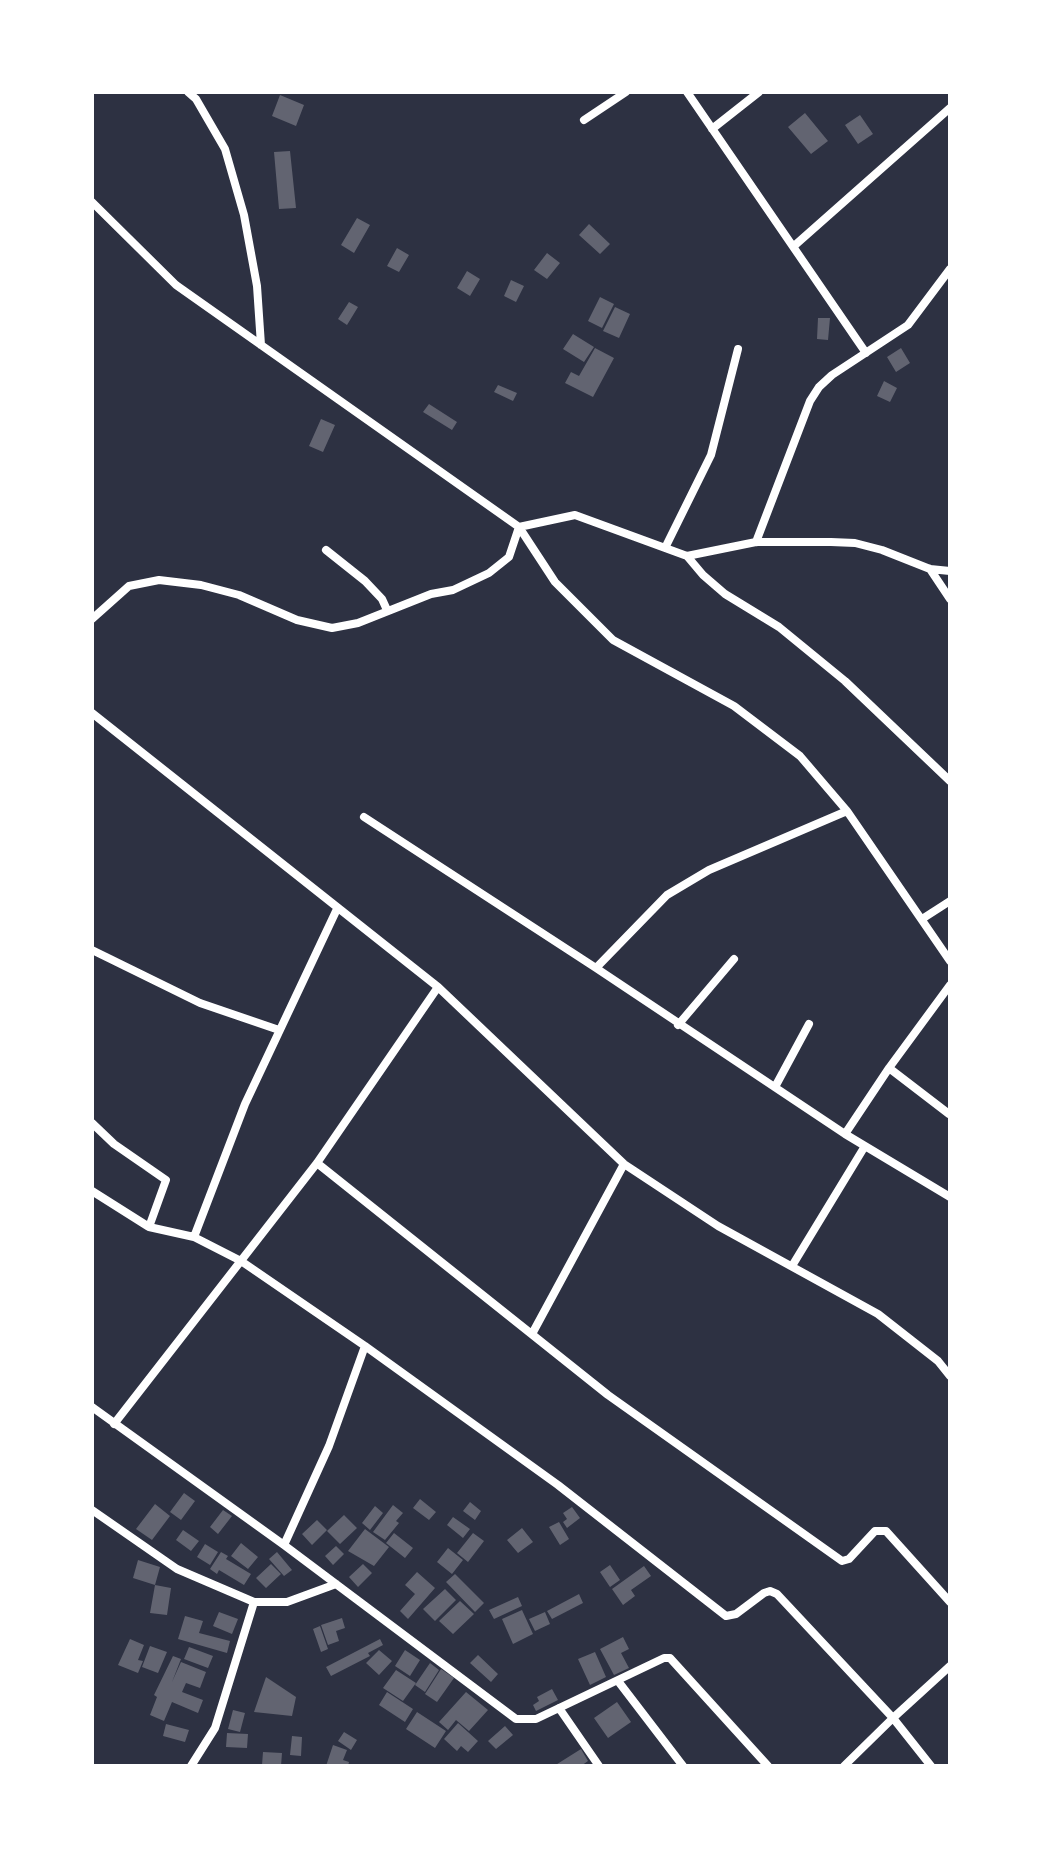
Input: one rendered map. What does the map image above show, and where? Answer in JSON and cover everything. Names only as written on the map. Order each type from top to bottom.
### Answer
[{"type":"street","points":[[188,92],[196,99],[225,149],[241,202],[257,286],[261,345]]},
{"type":"street","points":[[584,120],[626,92]]},
{"type":"street","points":[[687,92],[866,353]]},
{"type":"street","points":[[712,129],[759,92]]},
{"type":"street","points":[[794,246],[950,108]]},
{"type":"street","points":[[92,202],[176,285],[519,527],[555,582],[613,640],[734,706],[800,756],[847,811],[950,961]]},
{"type":"street","points":[[756,542],[810,401],[819,387],[832,375],[908,325],[950,269]]},
{"type":"street","points":[[665,548],[711,455],[738,349]]},
{"type":"street","points":[[519,527],[575,515],[687,556],[725,594],[779,627],[845,681],[950,781]]},
{"type":"street","points":[[92,619],[129,586],[159,580],[214,588],[239,595],[297,620],[332,628],[358,623],[431,594],[453,590],[489,573],[509,557],[519,527]]},
{"type":"street","points":[[687,556],[756,542],[855,543],[930,569],[950,571]]},
{"type":"street","points":[[326,550],[365,581],[382,599],[387,610]]},
{"type":"street","points":[[930,569],[950,599]]},
{"type":"street","points":[[92,713],[438,987],[624,1164],[718,1226],[878,1314],[938,1361],[950,1376]]},
{"type":"street","points":[[596,968],[667,895],[720,864],[847,811]]},
{"type":"street","points":[[364,817],[845,1134],[950,1197]]},
{"type":"street","points":[[922,919],[950,901]]},
{"type":"street","points":[[194,1237],[245,1104],[337,909]]},
{"type":"street","points":[[92,950],[200,1003],[279,1030]]},
{"type":"street","points":[[678,1025],[734,959]]},
{"type":"street","points":[[845,1134],[950,985]]},
{"type":"street","points":[[114,1424],[317,1163],[438,987]]},
{"type":"street","points":[[775,1087],[809,1024]]},
{"type":"street","points":[[889,1068],[949,1114]]},
{"type":"street","points":[[92,1123],[114,1144],[166,1180],[149,1227]]},
{"type":"street","points":[[792,1266],[865,1146]]},
{"type":"street","points":[[317,1163],[608,1395],[842,1561],[849,1559],[875,1531],[886,1531],[950,1602]]},
{"type":"street","points":[[532,1334],[624,1164]]},
{"type":"street","points":[[92,1191],[149,1227],[194,1237],[241,1261],[558,1485],[726,1616],[736,1614],[764,1593],[770,1591],[777,1594],[893,1718],[931,1766]]},
{"type":"street","points":[[284,1545],[329,1446],[365,1346]]},
{"type":"street","points":[[92,1407],[284,1545],[516,1719],[536,1719],[664,1658],[670,1658],[768,1766]]},
{"type":"street","points":[[92,1510],[177,1569],[254,1602],[287,1602],[336,1584]]},
{"type":"street","points":[[191,1766],[215,1728],[254,1602]]},
{"type":"street","points":[[844,1766],[950,1666]]},
{"type":"street","points":[[618,1681],[683,1766]]},
{"type":"street","points":[[559,1708],[599,1766]]},
{"type":"building","points":[[280,95],[304,105],[296,126],[272,116]]},
{"type":"building","points":[[805,113],[828,141],[811,154],[788,127]]},
{"type":"building","points":[[860,115],[873,134],[858,144],[845,125]]},
{"type":"building","points":[[290,151],[296,208],[279,209],[274,152]]},
{"type":"building","points":[[357,218],[370,225],[354,253],[341,245]]},
{"type":"building","points":[[589,224],[610,244],[600,254],[579,235]]},
{"type":"building","points":[[397,248],[409,255],[399,272],[387,266]]},
{"type":"building","points":[[547,253],[560,263],[547,279],[534,270]]},
{"type":"building","points":[[467,271],[480,279],[470,296],[457,288]]},
{"type":"building","points":[[511,280],[524,286],[516,302],[504,296]]},
{"type":"building","points":[[600,297],[614,304],[602,328],[588,321]]},
{"type":"building","points":[[349,302],[358,307],[347,325],[338,319]]},
{"type":"building","points":[[615,307],[630,314],[619,338],[603,331]]},
{"type":"building","points":[[818,318],[830,318],[828,340],[817,339]]},
{"type":"building","points":[[573,334],[594,347],[584,362],[563,349]]},
{"type":"building","points":[[595,348],[614,358],[593,397],[565,383],[571,372],[579,376]]},
{"type":"building","points":[[901,348],[910,363],[896,372],[887,357]]},
{"type":"building","points":[[884,381],[897,388],[890,402],[877,396]]},
{"type":"building","points":[[498,385],[517,393],[513,401],[494,392]]},
{"type":"building","points":[[429,404],[457,422],[452,430],[423,412]]},
{"type":"building","points":[[321,419],[335,425],[323,452],[309,446]]},
{"type":"building","points":[[184,1493],[195,1501],[181,1520],[170,1512]]},
{"type":"building","points":[[420,1499],[436,1512],[429,1520],[413,1508]]},
{"type":"building","points":[[470,1502],[481,1511],[475,1520],[463,1511]]},
{"type":"building","points":[[155,1504],[170,1516],[152,1540],[136,1529]]},
{"type":"building","points":[[393,1505],[403,1513],[385,1540],[373,1532]]},
{"type":"building","points":[[375,1506],[383,1513],[370,1530],[362,1523]]},
{"type":"building","points":[[572,1507],[580,1518],[567,1528],[563,1513]]},
{"type":"building","points":[[223,1510],[232,1516],[218,1534],[210,1527]]},
{"type":"building","points":[[344,1515],[357,1528],[340,1544],[327,1531]]},
{"type":"building","points":[[453,1517],[470,1529],[463,1538],[447,1525]]},
{"type":"building","points":[[317,1520],[327,1530],[312,1545],[302,1534]]},
{"type":"building","points":[[559,1522],[569,1539],[560,1545],[549,1527]]},
{"type":"building","points":[[522,1528],[533,1542],[518,1553],[507,1540]]},
{"type":"building","points":[[365,1529],[389,1547],[374,1566],[348,1551]]},
{"type":"building","points":[[183,1530],[199,1541],[191,1551],[176,1540]]},
{"type":"building","points":[[394,1533],[413,1548],[405,1558],[386,1543]]},
{"type":"building","points":[[473,1533],[484,1541],[468,1562],[457,1553]]},
{"type":"building","points":[[241,1543],[258,1557],[248,1569],[231,1556]]},
{"type":"building","points":[[205,1544],[218,1552],[210,1565],[197,1557]]},
{"type":"building","points":[[336,1546],[344,1554],[333,1565],[325,1556]]},
{"type":"building","points":[[448,1548],[463,1560],[452,1574],[437,1562]]},
{"type":"building","points":[[221,1552],[228,1556],[226,1559],[251,1574],[244,1585],[219,1570],[217,1574],[210,1569]]},
{"type":"building","points":[[277,1552],[292,1570],[284,1576],[269,1559]]},
{"type":"building","points":[[138,1560],[160,1567],[155,1585],[133,1578]]},
{"type":"building","points":[[271,1564],[281,1574],[266,1588],[256,1578]]},
{"type":"building","points":[[363,1564],[372,1573],[358,1587],[349,1577]]},
{"type":"building","points":[[610,1565],[620,1580],[610,1587],[600,1572]]},
{"type":"building","points":[[644,1566],[651,1576],[631,1590],[635,1596],[623,1605],[612,1589]]},
{"type":"building","points":[[417,1572],[435,1588],[408,1619],[400,1611],[415,1594],[405,1585]]},
{"type":"building","points":[[455,1574],[484,1603],[475,1612],[446,1582]]},
{"type":"building","points":[[155,1585],[171,1588],[167,1615],[150,1613]]},
{"type":"building","points":[[445,1589],[456,1600],[435,1621],[423,1609]]},
{"type":"building","points":[[579,1594],[583,1603],[552,1619],[547,1611]]},
{"type":"building","points":[[518,1597],[522,1606],[494,1619],[489,1610]]},
{"type":"building","points":[[460,1601],[474,1614],[453,1634],[439,1621]]},
{"type":"building","points":[[522,1610],[533,1634],[513,1644],[502,1619]]},
{"type":"building","points":[[219,1612],[238,1619],[232,1634],[213,1626]]},
{"type":"building","points":[[545,1612],[550,1624],[535,1631],[529,1619]]},
{"type":"building","points":[[185,1616],[203,1621],[199,1633],[230,1641],[227,1653],[178,1639]]},
{"type":"building","points":[[342,1618],[345,1628],[336,1631],[339,1641],[328,1645],[321,1625]]},
{"type":"building","points":[[320,1626],[328,1649],[321,1652],[313,1629]]},
{"type":"building","points":[[623,1637],[629,1649],[621,1653],[629,1668],[614,1675],[600,1649]]},
{"type":"building","points":[[130,1639],[144,1645],[138,1660],[143,1661],[138,1673],[118,1665]]},
{"type":"building","points":[[380,1639],[383,1645],[368,1653],[370,1656],[331,1676],[326,1667]]},
{"type":"building","points":[[150,1646],[167,1652],[158,1673],[142,1667]]},
{"type":"building","points":[[189,1647],[213,1656],[208,1668],[184,1659]]},
{"type":"building","points":[[379,1650],[392,1661],[379,1675],[366,1663]]},
{"type":"building","points":[[405,1650],[420,1660],[410,1676],[395,1666]]},
{"type":"building","points":[[595,1652],[606,1677],[590,1685],[578,1659]]},
{"type":"building","points":[[478,1655],[498,1674],[491,1682],[470,1663]]},
{"type":"building","points":[[173,1656],[181,1659],[172,1682],[181,1662],[206,1672],[200,1688],[186,1683],[182,1692],[203,1700],[198,1713],[172,1702],[164,1721],[150,1715],[157,1697],[154,1695]]},
{"type":"building","points":[[430,1663],[439,1670],[425,1692],[415,1685]]},
{"type":"building","points":[[441,1669],[454,1678],[437,1702],[425,1694]]},
{"type":"building","points":[[396,1670],[416,1683],[403,1701],[383,1688]]},
{"type":"building","points":[[266,1677],[296,1697],[292,1716],[254,1712]]},
{"type":"building","points":[[552,1689],[558,1700],[536,1711],[533,1705],[539,1701],[537,1697]]},
{"type":"building","points":[[387,1692],[413,1709],[405,1722],[379,1705]]},
{"type":"building","points":[[466,1692],[488,1710],[469,1731],[456,1720],[448,1730],[439,1722]]},
{"type":"building","points":[[617,1702],[631,1722],[608,1738],[594,1718]]},
{"type":"building","points":[[233,1710],[245,1713],[240,1732],[228,1729]]},
{"type":"building","points":[[417,1712],[446,1731],[435,1748],[406,1729]]},
{"type":"building","points":[[458,1723],[478,1741],[468,1752],[461,1746],[457,1751],[444,1739]]},
{"type":"building","points":[[166,1724],[189,1730],[185,1742],[163,1736]]},
{"type":"building","points":[[505,1726],[513,1735],[496,1749],[488,1741]]},
{"type":"building","points":[[344,1732],[357,1740],[351,1750],[338,1741]]},
{"type":"building","points":[[227,1733],[248,1734],[247,1748],[226,1747]]},
{"type":"building","points":[[292,1736],[302,1737],[301,1756],[290,1755]]},
{"type":"building","points":[[333,1745],[347,1750],[343,1760],[349,1762],[348,1766],[326,1766]]},
{"type":"building","points":[[581,1749],[588,1761],[581,1766],[554,1766]]},
{"type":"building","points":[[263,1752],[282,1753],[281,1766],[262,1765]]}]
